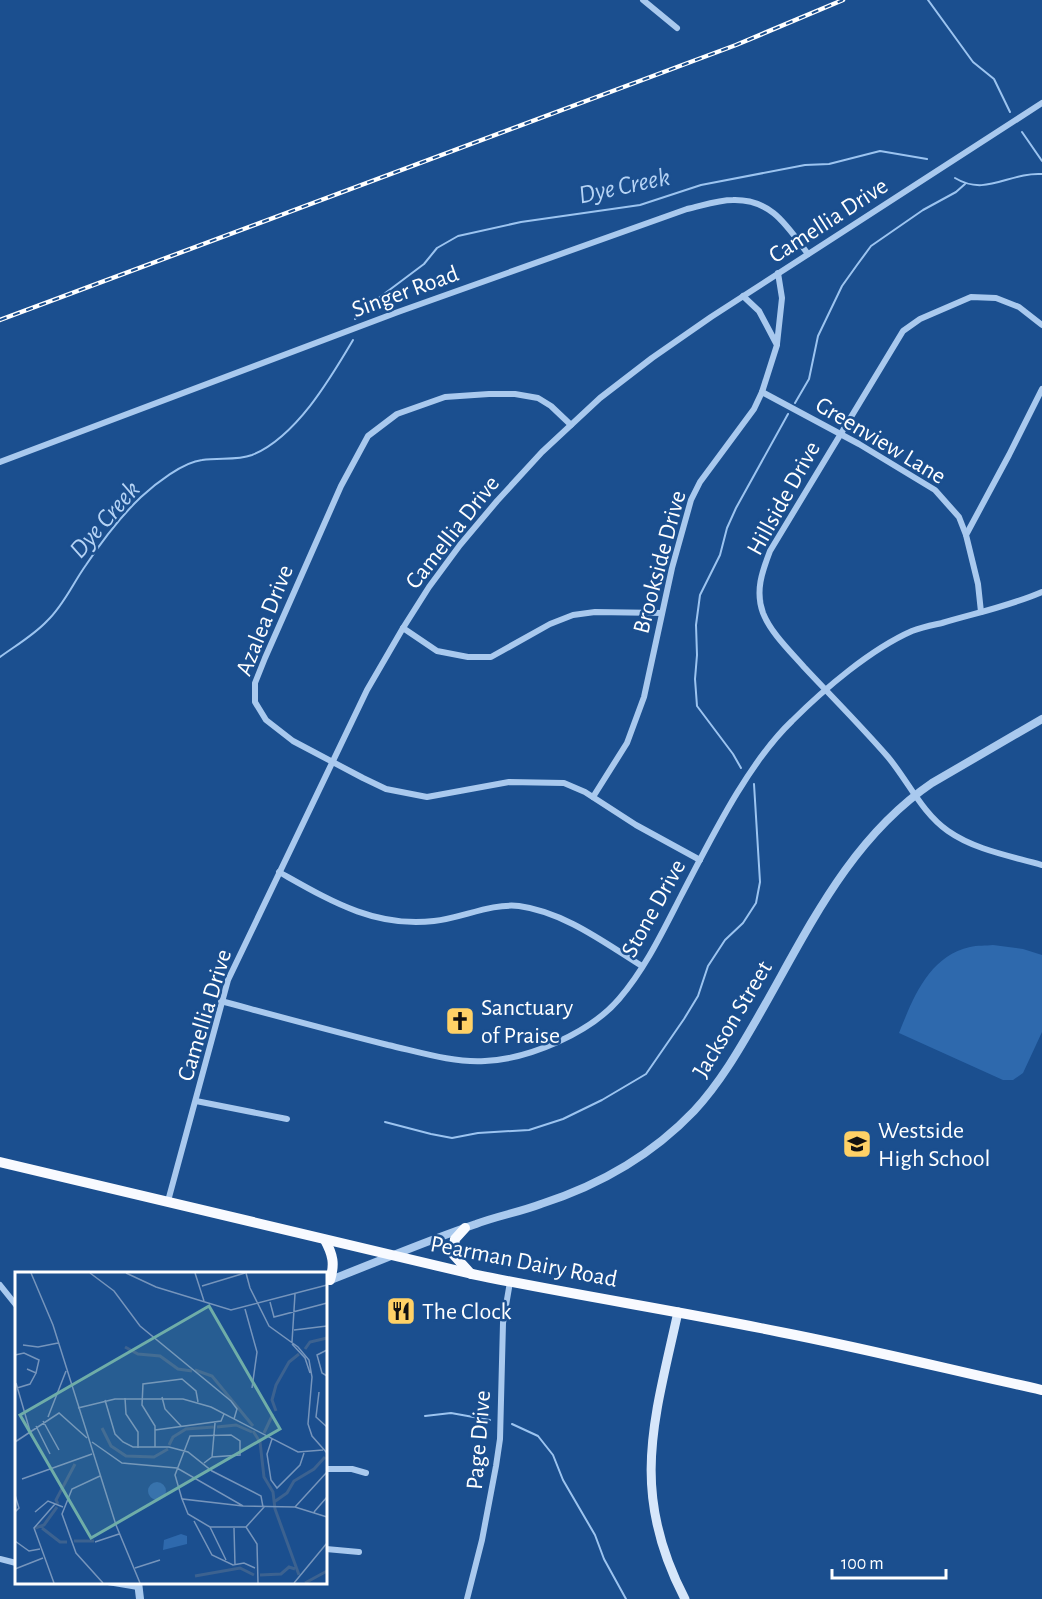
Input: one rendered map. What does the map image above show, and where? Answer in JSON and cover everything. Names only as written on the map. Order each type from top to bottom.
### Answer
[{"type":"highway","name":"Pearman Dairy Road","points":[[0,1162],[472,1274],[800,1336],[1042,1390]]},
{"type":"highway","points":[[465,1228],[455,1239],[453,1254],[472,1274]]},
{"type":"highway","points":[[325,1240],[333,1255],[334,1267],[328,1281]]},
{"type":"main road","points":[[678,1312],[656,1413],[650,1477],[654,1518],[659,1539],[685,1599]]},
{"type":"street","points":[[643,0],[677,28]]},
{"type":"street","name":"Camellia Drive","points":[[168,1201],[221,1001],[238,958],[367,690],[429,587],[496,501],[600,398],[652,358],[778,273],[1042,103]]},
{"type":"street","name":"Singer Road","points":[[0,462],[398,312],[687,209],[732,200],[759,203],[774,212],[808,254]]},
{"type":"street","name":"Brookside Drive","points":[[593,797],[627,743],[644,697],[691,500],[700,482],[754,409],[762,392],[777,345],[782,298],[778,273]]},
{"type":"street","points":[[743,296],[759,310],[777,345]]},
{"type":"street","name":"Hillside Drive","points":[[1042,325],[1019,307],[996,298],[971,297],[920,319],[903,331],[770,551],[762,572],[759,595],[764,614],[781,641],[889,758],[930,815],[955,836],[988,849],[1042,865]]},
{"type":"street","points":[[981,612],[978,584],[966,535],[1042,389]]},
{"type":"street","name":"Greenview Lane","points":[[762,392],[859,444],[935,490],[959,517],[966,535]]},
{"type":"street","name":"Azalea Drive","points":[[571,425],[551,406],[538,399],[515,394],[489,394],[446,397],[436,400],[398,414],[368,436],[341,486],[255,683],[255,702],[266,720],[293,741],[386,789],[427,797],[509,782],[564,783],[593,797],[636,825],[700,860]]},
{"type":"street","name":"Stone Drive","points":[[221,1001],[416,1051],[468,1061],[516,1057],[575,1033],[618,1000],[642,966],[753,768],[791,721],[850,670],[913,631],[1020,602],[1042,592]]},
{"type":"street","points":[[403,628],[437,651],[468,657],[491,657],[549,624],[573,615],[595,612],[662,614]]},
{"type":"street","name":"Jackson Street","points":[[328,1281],[425,1241],[589,1187],[645,1155],[678,1126],[711,1091],[732,1061],[808,928],[847,867],[881,824],[916,794],[1042,719]]},
{"type":"street","points":[[279,872],[353,912],[384,920],[434,921],[498,907],[517,906],[538,910],[564,920],[642,966]]},
{"type":"street","points":[[196,1101],[287,1119]]},
{"type":"street","name":"Page Drive","points":[[467,1599],[482,1540],[500,1439],[503,1323],[510,1282]]},
{"type":"street","points":[[0,1285],[15,1304]]},
{"type":"street","points":[[327,1469],[352,1469],[366,1473]]},
{"type":"street","points":[[327,1549],[359,1552]]},
{"type":"street","points":[[0,1559],[15,1563]]},
{"type":"street","points":[[138,1585],[140,1599]]},
{"type":"shaded area","points":[[993,945],[1023,949],[1042,955],[1042,1032],[1023,1073],[1013,1080],[1003,1080],[899,1033],[910,1006],[924,980],[933,969],[956,952],[973,946]]},
{"type":"waterway","points":[[928,0],[973,62],[994,79],[1010,112]]},
{"type":"waterway","points":[[1022,132],[1042,161]]},
{"type":"waterway","name":"Dye Creek","points":[[355,319],[424,264],[437,248],[458,236],[521,222],[640,205],[701,185],[805,165],[829,164],[880,151],[927,159]]},
{"type":"waterway","name":"Dye Creek","points":[[955,178],[966,183],[987,185],[1019,176],[1042,174]]},
{"type":"waterway","points":[[795,403],[809,379],[818,336],[842,286],[871,246],[965,184]]},
{"type":"waterway","name":"Dye Creek","points":[[0,657],[36,631],[53,615],[105,538],[141,497],[161,480],[186,465],[202,460],[246,457],[283,435],[323,389],[353,340]]},
{"type":"waterway","points":[[741,768],[697,706],[696,625],[700,595],[720,555],[727,528],[788,414]]},
{"type":"waterway","points":[[385,1122],[452,1138],[478,1133],[529,1130],[563,1119],[602,1100],[646,1074],[698,996],[708,966],[725,940],[743,923],[756,903],[760,882],[754,784]]},
{"type":"waterway","points":[[425,1416],[451,1413],[490,1420]]},
{"type":"waterway","points":[[512,1424],[538,1436],[553,1455],[563,1480],[595,1535],[604,1559],[626,1599]]},
{"type":"railway","points":[[0,320],[736,45],[843,0]]},
{"type":"place","name":"Sanctuary of Praise","points":[[460,1021]]},
{"type":"place","name":"Westside High School","points":[[857,1144]]},
{"type":"place","name":"The Clock","points":[[401,1311]]}]
